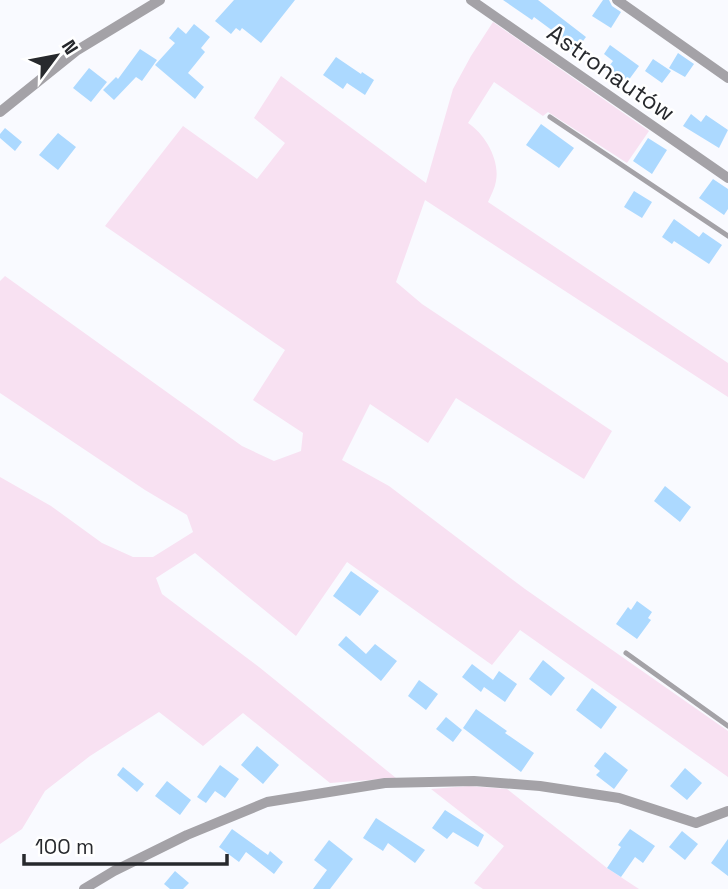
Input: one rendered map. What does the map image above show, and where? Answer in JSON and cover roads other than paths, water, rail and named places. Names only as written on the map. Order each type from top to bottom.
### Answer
[{"type":"street","points":[[0,112],[76,51],[160,0]]},
{"type":"street","name":"Astronautów","points":[[471,0],[728,178]]},
{"type":"street","points":[[617,0],[728,78]]},
{"type":"street","points":[[84,889],[187,835],[267,802],[385,783],[474,781],[540,786],[619,798],[696,823],[728,811]]},
{"type":"lane","points":[[550,117],[728,236]]},
{"type":"lane","points":[[626,653],[728,726]]}]
